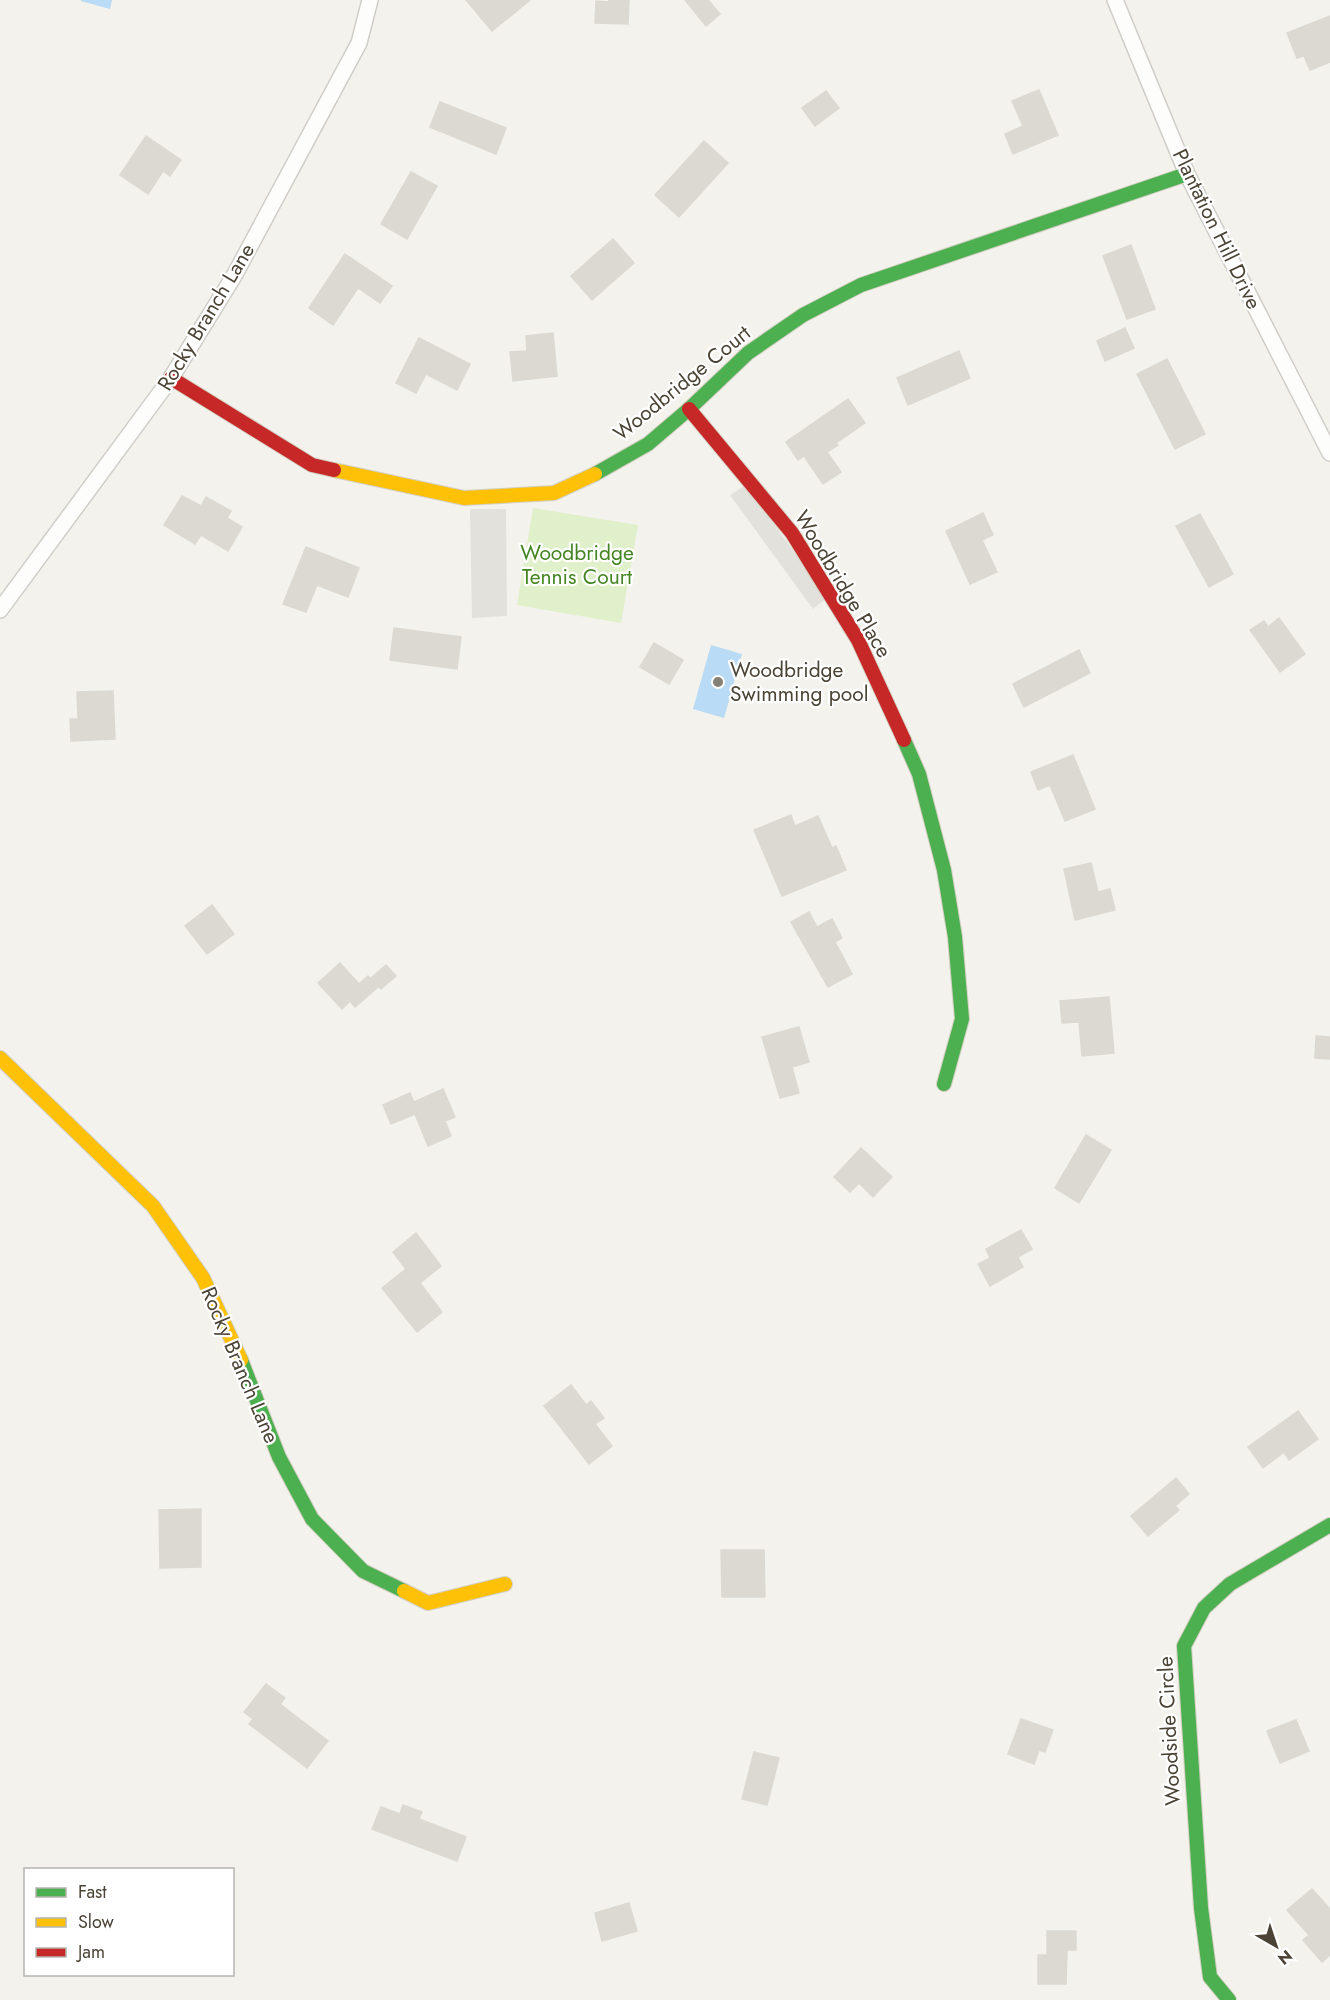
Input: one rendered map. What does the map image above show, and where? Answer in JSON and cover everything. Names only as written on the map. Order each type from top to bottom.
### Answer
[{"type":"street","name":"Rocky Branch Lane","points":[[0,610],[171,378],[234,276],[359,43],[370,0]]},
{"type":"street","name":"Plantation Hill Drive","points":[[1115,0],[1186,174],[1330,453]]},
{"type":"street","name":"Woodbridge Court","points":[[171,378],[312,465],[464,498],[554,493],[602,471],[648,444],[748,353],[803,315],[861,285],[1186,174]]},
{"type":"street","name":"Woodbridge Place","points":[[689,409],[792,533],[858,640],[919,774],[944,870],[955,937],[962,1019],[944,1084]]},
{"type":"street","name":"Rocky Branch Lane","points":[[0,1058],[153,1206],[190,1260],[202,1278],[244,1367],[279,1457],[312,1519],[363,1571],[428,1603],[505,1584]]},
{"type":"street","name":"Woodside Circle","points":[[1229,2000],[1210,1977],[1201,1908],[1184,1646],[1204,1608],[1230,1584],[1330,1525]]},
{"type":"green space","name":"Woodbridge Tennis Court","points":[[533,508],[638,525],[621,623],[517,605]]},
{"type":"shaded area","points":[[746,485],[827,598],[813,609],[730,495]]},
{"type":"shaded area","points":[[470,509],[506,509],[507,616],[472,618]]},
{"type":"water","points":[[81,0],[112,0],[110,9]]},
{"type":"water","name":"Woodbridge Swimming pool","points":[[711,645],[742,654],[724,718],[693,709]]},
{"type":"building","points":[[466,0],[530,0],[492,31]]},
{"type":"building","points":[[609,0],[629,0],[628,24],[595,23],[596,1],[609,2]]},
{"type":"building","points":[[685,0],[708,0],[720,14],[706,26]]},
{"type":"building","points":[[1330,16],[1330,62],[1310,70],[1304,56],[1297,58],[1287,33]]},
{"type":"building","points":[[1039,90],[1058,135],[1013,154],[1005,134],[1023,126],[1012,101]]},
{"type":"building","points":[[826,91],[839,108],[815,126],[802,108]]},
{"type":"building","points":[[440,102],[506,128],[496,154],[430,127]]},
{"type":"building","points":[[146,136],[181,160],[170,176],[163,171],[148,194],[120,175]]},
{"type":"building","points":[[704,141],[728,163],[679,217],[655,195]]},
{"type":"building","points":[[411,172],[437,186],[407,239],[381,224]]},
{"type":"building","points":[[613,239],[634,263],[592,300],[571,276]]},
{"type":"building","points":[[1131,245],[1155,309],[1127,319],[1103,256]]},
{"type":"building","points":[[345,254],[392,286],[380,303],[358,288],[333,325],[309,308]]},
{"type":"building","points":[[1125,328],[1134,348],[1105,361],[1097,341]]},
{"type":"building","points":[[553,333],[557,376],[513,381],[510,352],[527,351],[526,336]]},
{"type":"building","points":[[419,338],[470,364],[457,390],[426,374],[416,393],[396,383]]},
{"type":"building","points":[[959,351],[970,378],[908,405],[897,378]]},
{"type":"building","points":[[1167,359],[1205,434],[1175,449],[1137,374]]},
{"type":"building","points":[[848,399],[865,423],[827,452],[841,472],[823,484],[804,456],[798,460],[786,442]]},
{"type":"building","points":[[182,496],[201,506],[206,497],[231,511],[227,518],[242,527],[228,551],[201,535],[195,544],[164,525]]},
{"type":"building","points":[[983,513],[993,535],[982,540],[997,572],[970,584],[946,531]]},
{"type":"building","points":[[1200,514],[1233,574],[1209,587],[1176,526]]},
{"type":"building","points":[[306,547],[359,568],[348,597],[317,585],[306,612],[283,604]]},
{"type":"building","points":[[1279,618],[1305,654],[1280,672],[1250,630],[1264,621],[1268,627]]},
{"type":"building","points":[[394,628],[461,637],[457,669],[390,660]]},
{"type":"building","points":[[654,643],[683,660],[669,684],[640,667]]},
{"type":"building","points":[[1079,650],[1090,673],[1024,707],[1013,684]]},
{"type":"building","points":[[113,691],[115,739],[71,741],[70,719],[78,719],[77,692]]},
{"type":"building","points":[[1073,755],[1095,809],[1065,821],[1050,785],[1038,790],[1031,772]]},
{"type":"building","points":[[791,815],[795,826],[818,816],[832,848],[836,846],[846,870],[782,896],[754,830]]},
{"type":"building","points":[[1091,863],[1098,892],[1110,889],[1115,910],[1075,920],[1064,869]]},
{"type":"building","points":[[212,905],[234,934],[207,954],[185,926]]},
{"type":"building","points":[[809,912],[817,927],[832,919],[842,938],[835,942],[852,974],[828,987],[791,922]]},
{"type":"building","points":[[340,963],[359,984],[368,976],[378,987],[355,1007],[350,1001],[342,1009],[318,983]]},
{"type":"building","points":[[386,965],[396,976],[381,989],[371,978]]},
{"type":"building","points":[[1109,997],[1114,1053],[1082,1056],[1079,1022],[1062,1023],[1060,1001]]},
{"type":"building","points":[[799,1027],[809,1062],[792,1067],[799,1093],[780,1098],[762,1037]]},
{"type":"building","points":[[1316,1036],[1330,1037],[1330,1059],[1315,1058]]},
{"type":"building","points":[[443,1089],[455,1117],[445,1121],[451,1136],[428,1146],[415,1114],[391,1124],[383,1105],[410,1093],[414,1102]]},
{"type":"building","points":[[1086,1135],[1111,1150],[1079,1203],[1055,1188]]},
{"type":"building","points":[[861,1148],[892,1177],[873,1197],[859,1183],[850,1192],[834,1177]]},
{"type":"building","points":[[1021,1230],[1032,1249],[1018,1257],[1023,1267],[990,1286],[978,1264],[990,1258],[986,1249]]},
{"type":"building","points":[[416,1233],[441,1266],[420,1283],[442,1312],[417,1332],[382,1288],[406,1269],[393,1252]]},
{"type":"building","points":[[571,1385],[586,1405],[591,1401],[604,1418],[595,1424],[612,1446],[589,1464],[544,1406]]},
{"type":"building","points":[[1298,1411],[1318,1439],[1289,1460],[1284,1452],[1263,1468],[1248,1447]]},
{"type":"building","points":[[1176,1478],[1189,1494],[1175,1506],[1179,1510],[1148,1536],[1131,1516]]},
{"type":"building","points":[[201,1509],[201,1567],[160,1568],[159,1510]]},
{"type":"building","points":[[721,1550],[764,1550],[765,1597],[722,1597]]},
{"type":"building","points":[[266,1684],[285,1698],[280,1704],[328,1741],[307,1768],[249,1724],[253,1719],[244,1712]]},
{"type":"building","points":[[1021,1719],[1053,1730],[1045,1752],[1039,1750],[1034,1764],[1008,1754]]},
{"type":"building","points":[[1296,1720],[1309,1751],[1280,1763],[1267,1731]]},
{"type":"building","points":[[754,1752],[779,1758],[767,1805],[742,1799]]},
{"type":"building","points":[[403,1805],[422,1812],[419,1819],[466,1837],[457,1861],[372,1829],[381,1807],[400,1814]]},
{"type":"building","points":[[1312,1889],[1330,1909],[1330,1955],[1322,1962],[1303,1940],[1309,1935],[1287,1910]]},
{"type":"building","points":[[629,1903],[637,1931],[602,1941],[595,1913]]},
{"type":"building","points":[[1047,1931],[1076,1931],[1076,1950],[1067,1950],[1066,1984],[1038,1984],[1038,1955],[1047,1955]]},
{"type":"traffic: fast","points":[[595,474],[648,444],[748,353],[803,315],[861,285],[1187,174]]},
{"type":"traffic: fast","points":[[904,740],[919,774],[944,870],[955,937],[962,1019],[944,1084]]},
{"type":"traffic: fast","points":[[241,1360],[279,1457],[312,1519],[363,1571],[404,1591]]},
{"type":"traffic: fast","points":[[1229,2000],[1210,1977],[1201,1908],[1184,1646],[1204,1608],[1230,1584],[1330,1525]]},
{"type":"traffic: slow","points":[[334,470],[464,498],[554,493],[595,474]]},
{"type":"traffic: slow","points":[[0,1058],[153,1206],[203,1278],[241,1360]]},
{"type":"traffic: slow","points":[[404,1591],[428,1603],[505,1584]]},
{"type":"traffic: jam","points":[[171,378],[312,465],[334,470]]},
{"type":"traffic: jam","points":[[689,409],[792,533],[858,640],[904,740]]},
{"type":"place","name":"Woodbridge Swimming pool","points":[[718,682]]}]
